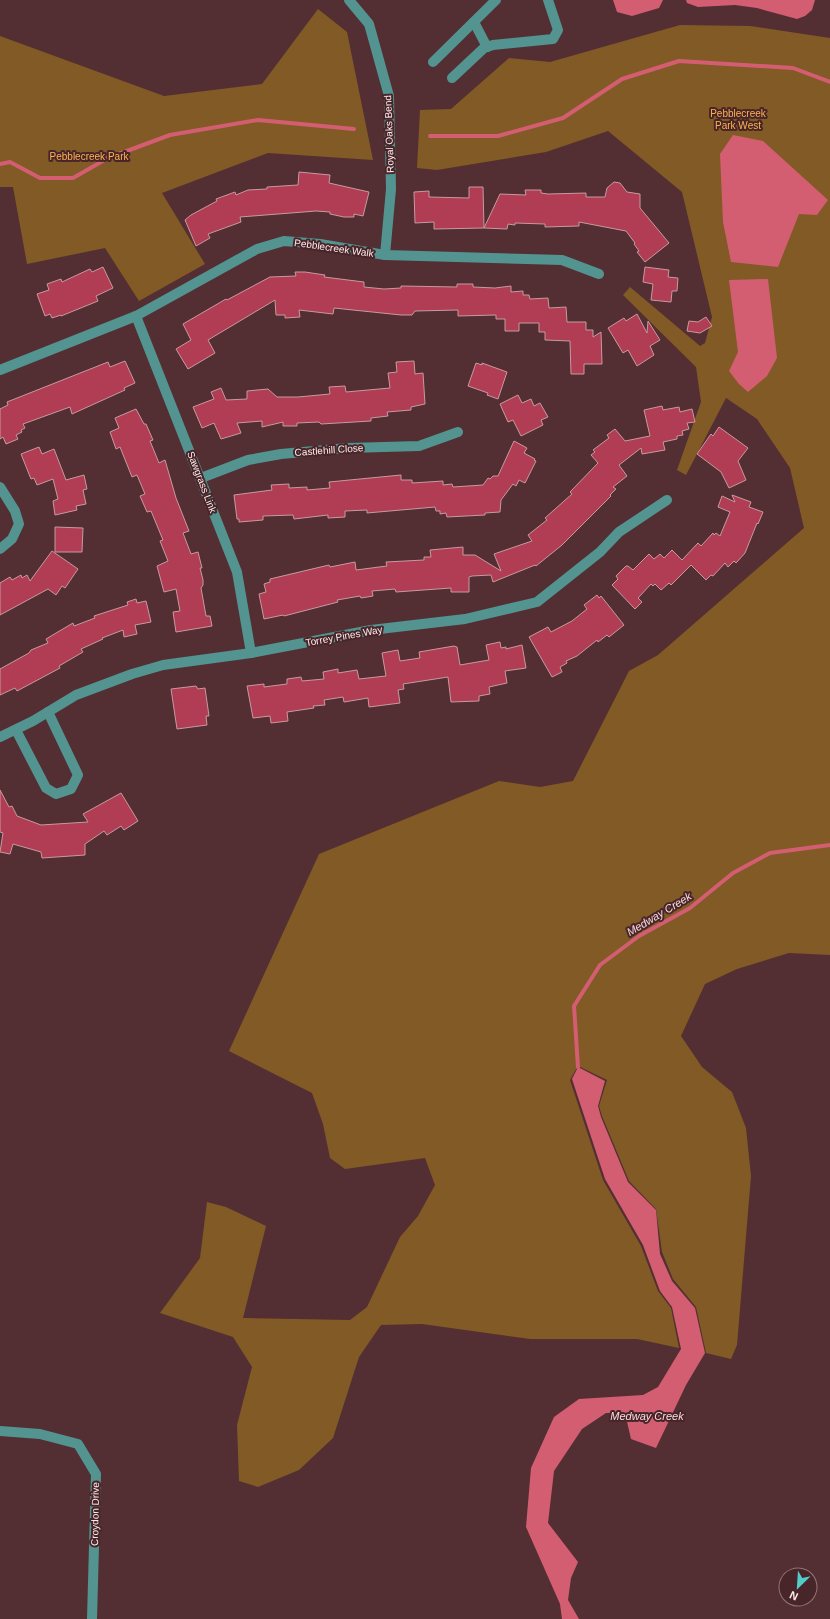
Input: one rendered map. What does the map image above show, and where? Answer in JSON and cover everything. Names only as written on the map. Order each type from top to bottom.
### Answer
[{"type":"street","name":"Royal Oaks Bend","points":[[350,0],[369,24],[389,96],[391,189],[385,255]]},
{"type":"street","points":[[433,62],[496,0]]},
{"type":"street","points":[[452,78],[484,48],[553,39],[558,30],[548,0]]},
{"type":"street","points":[[474,22],[487,47]]},
{"type":"street","name":"Pebblecreek Walk","points":[[0,370],[136,316],[257,249],[284,241],[320,244],[385,255],[562,260],[599,274]]},
{"type":"street","name":"Sawgrass Link","points":[[136,316],[237,572],[251,653]]},
{"type":"street","name":"Castlehill Close","points":[[201,478],[248,460],[281,454],[348,448],[419,446],[458,432]]},
{"type":"street","points":[[0,487],[15,511],[19,524],[12,539],[0,549]]},
{"type":"street","name":"Torrey Pines Way","points":[[0,737],[16,730],[76,695],[132,674],[163,665],[251,653],[371,630],[465,619],[537,602],[600,552],[619,532],[667,500]]},
{"type":"street","points":[[16,730],[46,788],[56,794],[71,789],[78,775],[48,712]]},
{"type":"street","name":"Croydon Drive","points":[[0,1431],[40,1434],[78,1444],[96,1474],[92,1619]]},
{"type":"green space","name":"Pebblecreek Park","points":[[318,9],[347,32],[373,160],[268,153],[162,193],[205,264],[139,301],[105,248],[27,264],[13,187],[0,187],[0,36],[164,96],[262,84]]},
{"type":"green space","name":"Pebblecreek Park West","points":[[680,25],[750,26],[830,38],[830,955],[789,953],[737,969],[705,984],[681,1036],[702,1067],[732,1092],[746,1128],[751,1176],[737,1345],[731,1359],[706,1353],[696,1307],[673,1279],[662,1252],[656,1209],[629,1181],[602,1116],[599,1106],[607,1080],[578,1066],[570,1080],[603,1180],[641,1246],[658,1291],[671,1308],[679,1348],[637,1339],[530,1339],[422,1324],[381,1325],[359,1357],[333,1438],[299,1470],[258,1487],[239,1481],[237,1425],[252,1367],[233,1337],[160,1313],[200,1258],[207,1202],[226,1207],[266,1226],[243,1318],[350,1320],[367,1307],[400,1237],[418,1216],[435,1185],[425,1158],[345,1169],[330,1158],[323,1124],[312,1093],[229,1051],[319,854],[499,781],[540,787],[573,781],[629,671],[658,655],[804,528],[790,468],[757,419],[726,398],[686,475],[677,470],[701,402],[696,367],[623,295],[630,287],[700,346],[705,343],[712,317],[682,192],[608,131],[546,152],[437,170],[417,168],[420,110],[451,109],[509,58],[550,62]]},
{"type":"water","points":[[613,0],[663,0],[659,8],[632,16],[617,12]]},
{"type":"water","points":[[686,0],[815,0],[812,10],[805,16],[797,19],[757,8],[735,5],[698,7],[687,3]]},
{"type":"water","points":[[733,135],[763,141],[828,200],[817,215],[799,214],[778,267],[731,262],[723,222],[720,154]]},
{"type":"water","points":[[768,279],[777,358],[767,376],[748,392],[739,384],[729,371],[738,352],[729,280]]},
{"type":"water","name":"Medway Creek","points":[[578,1067],[605,1081],[598,1106],[601,1117],[628,1182],[656,1210],[660,1254],[672,1281],[695,1308],[705,1353],[686,1385],[656,1448],[631,1439],[625,1413],[606,1413],[582,1429],[554,1471],[548,1523],[578,1562],[571,1578],[568,1600],[579,1619],[562,1619],[560,1604],[526,1527],[531,1468],[554,1417],[579,1399],[643,1395],[658,1387],[681,1349],[672,1307],[660,1291],[643,1245],[605,1179],[572,1079]]},
{"type":"building","points":[[299,172],[330,175],[329,183],[369,192],[363,216],[354,214],[354,217],[344,217],[330,214],[330,212],[316,211],[240,217],[241,222],[208,234],[210,238],[196,246],[185,220],[191,215],[217,201],[216,199],[235,192],[236,195],[248,190],[298,185]]},
{"type":"building","points":[[614,182],[620,183],[627,192],[640,194],[640,208],[669,243],[645,262],[637,252],[639,251],[634,244],[635,243],[626,231],[579,222],[579,226],[545,227],[545,224],[515,223],[515,225],[508,224],[507,229],[484,228],[500,194],[526,195],[525,190],[541,190],[541,193],[548,194],[586,193],[586,197],[605,197],[607,188]]},
{"type":"building","points":[[469,187],[483,187],[484,228],[434,229],[434,222],[415,223],[414,192],[429,191],[429,197],[469,198]]},
{"type":"building","points":[[103,267],[113,288],[96,296],[98,301],[61,316],[52,318],[50,314],[45,316],[37,294],[49,290],[47,284],[61,279],[62,282],[90,269],[92,272]]},
{"type":"building","points":[[645,267],[669,270],[668,277],[678,278],[677,291],[672,291],[671,302],[651,300],[653,284],[643,282]]},
{"type":"building","points":[[295,272],[305,272],[325,275],[324,277],[364,282],[364,287],[384,289],[401,288],[401,286],[457,287],[457,284],[473,284],[473,287],[495,288],[511,286],[511,292],[523,291],[523,295],[529,295],[530,299],[548,298],[549,308],[566,307],[567,322],[586,322],[586,330],[593,330],[593,337],[601,332],[602,364],[584,364],[584,374],[571,374],[570,341],[545,340],[545,332],[539,332],[539,323],[519,323],[519,331],[505,331],[505,319],[496,319],[496,315],[458,316],[458,310],[415,311],[412,315],[401,315],[334,308],[333,314],[299,310],[300,317],[285,318],[285,315],[276,315],[275,300],[208,340],[215,353],[188,369],[176,349],[191,340],[183,324],[226,299],[227,300],[270,277],[296,276]]},
{"type":"building","points":[[637,314],[647,333],[648,321],[660,340],[650,346],[654,355],[637,366],[628,350],[623,353],[608,328],[624,318],[626,321]]},
{"type":"building","points":[[706,317],[712,326],[700,333],[687,331],[689,321],[698,322]]},
{"type":"building","points":[[125,361],[135,383],[124,388],[125,390],[72,414],[70,407],[23,424],[25,428],[21,430],[22,432],[16,435],[18,439],[6,444],[3,437],[0,439],[0,409],[8,405],[7,402],[108,362],[110,367]]},
{"type":"building","points":[[414,361],[415,374],[423,373],[425,404],[411,407],[411,410],[387,412],[388,416],[371,418],[371,421],[321,424],[319,422],[297,423],[297,426],[283,426],[283,422],[262,427],[262,421],[237,423],[241,433],[221,439],[214,423],[202,428],[193,407],[214,399],[211,392],[221,388],[226,400],[247,399],[247,391],[268,389],[277,397],[298,397],[330,394],[329,387],[345,386],[346,392],[390,388],[388,373],[397,372],[396,362]]},
{"type":"building","points":[[476,363],[482,365],[482,363],[507,372],[498,399],[487,395],[488,393],[468,386]]},
{"type":"building","points":[[518,395],[522,403],[531,399],[534,406],[540,403],[548,417],[541,420],[543,425],[521,436],[513,420],[508,422],[500,404]]},
{"type":"building","points":[[662,406],[663,410],[679,407],[680,412],[692,409],[695,422],[687,423],[689,429],[682,431],[683,435],[677,436],[677,439],[663,442],[665,450],[642,454],[641,448],[619,465],[627,476],[613,487],[616,489],[610,495],[611,496],[562,545],[536,566],[535,565],[493,582],[491,575],[469,577],[469,592],[451,592],[451,588],[396,592],[395,589],[372,591],[373,596],[361,598],[360,596],[337,600],[338,602],[284,616],[264,619],[259,594],[266,592],[264,584],[270,582],[270,579],[329,565],[330,567],[355,562],[356,570],[387,566],[386,562],[424,560],[424,557],[431,557],[430,550],[463,547],[463,555],[475,555],[501,571],[494,554],[532,541],[528,535],[547,520],[545,518],[572,494],[570,492],[598,463],[591,455],[595,452],[593,450],[609,438],[607,435],[615,429],[625,441],[650,436],[644,410]]},
{"type":"building","points":[[136,409],[144,424],[146,424],[153,440],[150,441],[159,463],[165,460],[176,498],[189,531],[183,533],[191,554],[198,552],[202,568],[200,568],[203,580],[203,585],[201,588],[206,616],[210,616],[212,626],[176,632],[173,612],[180,611],[176,589],[164,592],[157,566],[168,561],[160,541],[163,540],[151,511],[147,512],[140,496],[145,494],[137,475],[132,477],[120,447],[116,449],[110,432],[119,428],[115,418]]},
{"type":"building","points":[[719,427],[748,448],[738,461],[746,480],[729,488],[721,472],[697,454],[711,434],[713,436]]},
{"type":"building","points":[[514,441],[527,448],[524,453],[536,461],[525,483],[519,480],[516,486],[513,484],[501,500],[500,512],[485,513],[485,515],[447,517],[446,513],[440,514],[440,511],[436,511],[435,507],[367,513],[367,510],[345,511],[345,517],[328,518],[328,515],[294,519],[293,515],[263,516],[263,520],[239,522],[239,519],[237,519],[234,495],[272,490],[271,485],[289,484],[289,488],[307,487],[307,490],[330,488],[329,482],[401,475],[401,480],[412,480],[412,483],[443,481],[443,485],[452,484],[453,487],[483,485],[488,478],[490,479],[493,476],[498,476]]},
{"type":"building","points":[[39,447],[42,454],[54,449],[66,480],[84,475],[87,489],[83,490],[86,504],[76,506],[77,510],[55,515],[53,501],[58,499],[53,479],[37,485],[34,478],[31,479],[21,454]]},
{"type":"building","points":[[732,495],[751,502],[749,507],[763,512],[745,553],[736,563],[734,561],[728,567],[725,563],[713,576],[711,575],[706,580],[691,565],[671,585],[669,583],[661,590],[655,584],[653,586],[651,584],[638,598],[642,602],[635,609],[612,585],[618,579],[616,576],[626,566],[633,570],[649,554],[654,559],[660,554],[664,558],[672,550],[682,560],[698,543],[701,546],[713,533],[714,535],[716,533],[720,536],[730,512],[718,507],[722,496],[735,502]]},
{"type":"building","points":[[55,527],[83,528],[82,552],[55,552]]},
{"type":"building","points":[[52,551],[78,569],[65,588],[62,586],[56,595],[48,589],[0,615],[0,583],[10,577],[12,580],[21,575],[22,578],[27,575],[30,581]]},
{"type":"building","points":[[597,595],[599,598],[601,596],[624,625],[609,637],[607,635],[598,642],[597,640],[577,656],[566,661],[567,663],[560,667],[562,672],[552,677],[529,637],[548,627],[551,632],[572,621],[587,609],[584,605]]},
{"type":"building","points":[[136,599],[137,603],[146,601],[151,622],[135,625],[137,634],[124,637],[123,630],[102,638],[103,639],[81,649],[83,652],[59,666],[60,668],[17,691],[15,688],[0,695],[0,669],[29,653],[31,650],[48,643],[46,639],[73,623],[74,626],[95,618],[94,616],[128,605],[127,602]]},
{"type":"building","points":[[500,642],[501,648],[506,647],[506,649],[522,645],[526,668],[505,671],[507,683],[489,687],[490,694],[479,696],[479,701],[451,702],[448,677],[403,684],[404,689],[398,690],[400,703],[369,707],[368,698],[344,702],[343,697],[324,700],[325,705],[313,706],[314,708],[287,712],[288,721],[271,723],[270,716],[253,718],[247,686],[264,684],[264,687],[287,684],[287,679],[301,677],[302,681],[324,679],[323,672],[338,669],[338,673],[357,670],[359,679],[386,676],[382,653],[398,650],[400,661],[420,658],[419,652],[454,646],[457,647],[460,665],[489,660],[486,645]]},
{"type":"building","points":[[196,686],[198,689],[205,688],[209,716],[206,716],[207,725],[177,729],[171,689]]},
{"type":"building","points":[[0,790],[9,807],[12,806],[17,816],[41,825],[88,822],[83,814],[121,793],[138,821],[124,830],[121,826],[107,835],[104,831],[85,844],[85,855],[42,858],[41,852],[13,844],[10,854],[0,852],[3,833],[0,832]]},
{"type":"waterway","points":[[430,136],[498,136],[563,118],[622,79],[679,61],[793,68],[830,82]]},
{"type":"waterway","points":[[0,164],[10,162],[40,178],[73,178],[108,158],[170,135],[258,120],[354,129]]},
{"type":"waterway","name":"Medway Creek","points":[[578,1067],[574,1006],[600,965],[639,936],[690,908],[733,873],[770,853],[830,845]]}]
